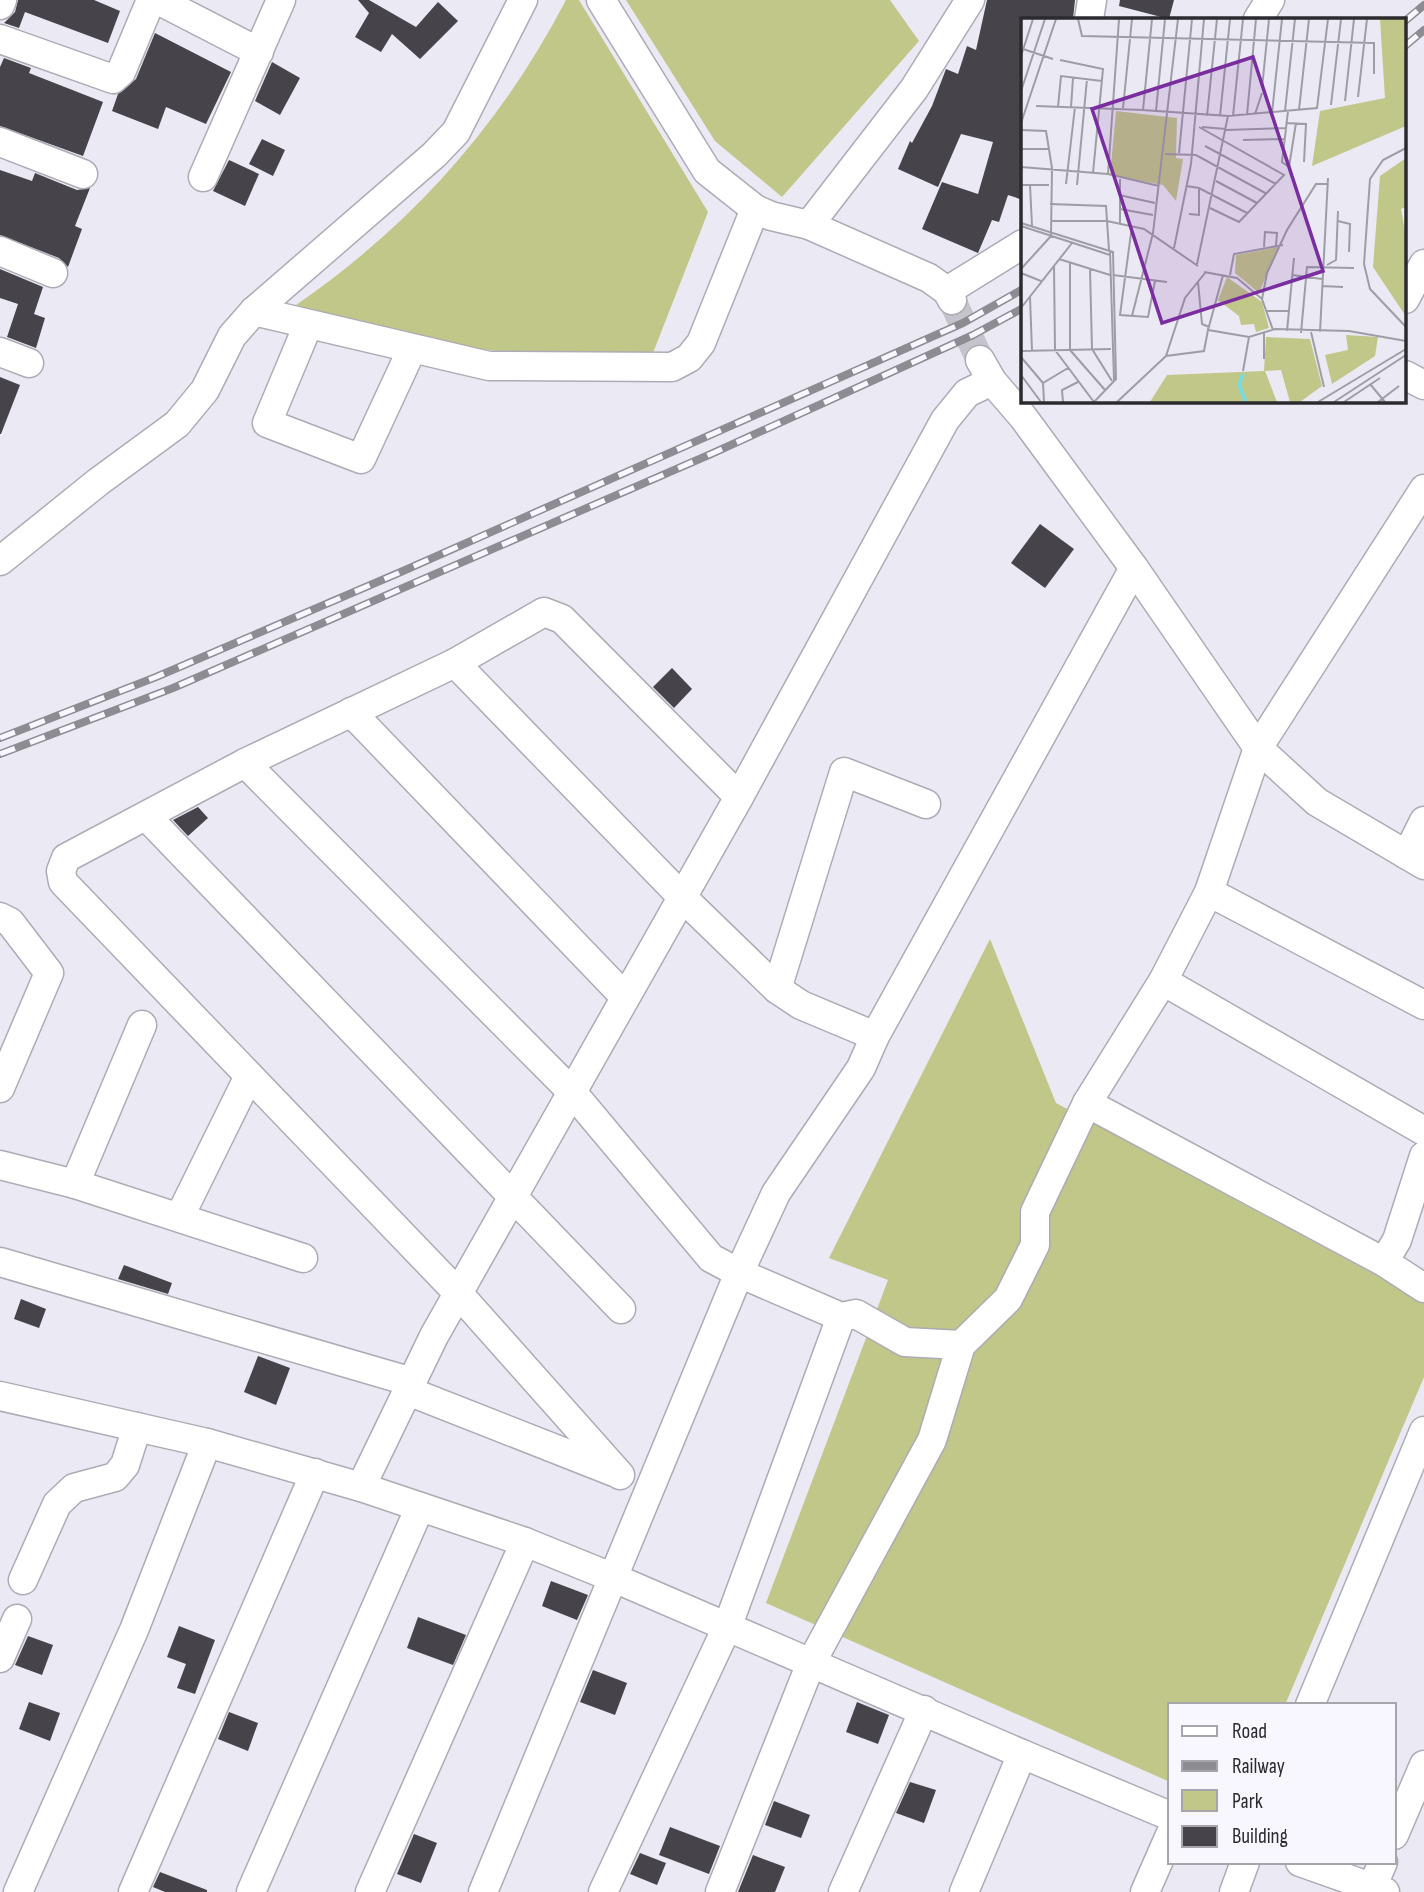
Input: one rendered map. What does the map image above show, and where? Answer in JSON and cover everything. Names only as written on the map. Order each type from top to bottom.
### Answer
[{"type":"street","points":[[0,5],[2,0]]},
{"type":"street","points":[[0,39],[113,79],[121,72],[151,0]]},
{"type":"street","points":[[158,0],[259,52]]},
{"type":"street","points":[[203,177],[281,0]]},
{"type":"street","points":[[0,561],[98,482],[177,424],[205,390],[232,336],[254,311],[435,155],[456,132],[523,0]]},
{"type":"street","points":[[601,0],[707,171],[755,209],[808,225],[929,278],[949,296],[1021,245]]},
{"type":"street","points":[[808,225],[914,89],[970,0]]},
{"type":"street","points":[[1089,18],[1092,0]]},
{"type":"street","points":[[1259,18],[1270,0]]},
{"type":"street","points":[[0,142],[83,174]]},
{"type":"street","points":[[254,311],[489,366],[671,367],[689,358],[701,343],[755,209]]},
{"type":"street","points":[[0,251],[53,273]]},
{"type":"street","points":[[1406,297],[1424,264]]},
{"type":"street","points":[[308,325],[267,423],[361,459],[412,349]]},
{"type":"street","points":[[0,352],[29,363]]},
{"type":"street","points":[[360,1487],[458,1293],[739,797],[945,420],[986,371],[1135,568],[1258,748],[1317,802],[1415,860],[1424,821]]},
{"type":"street","points":[[1406,375],[1424,384]]},
{"type":"street","points":[[720,1892],[811,1663],[932,1440],[961,1345],[1008,1299],[1035,1245],[1035,1212],[1087,1103],[1163,981],[1209,892],[1258,748],[1424,489]]},
{"type":"street","points":[[484,1892],[614,1578],[648,1488],[776,1193],[861,1068],[875,1035],[1135,568]]},
{"type":"street","points":[[620,1475],[458,1293],[63,882],[62,864],[66,858],[245,764],[455,663],[544,612],[562,619],[739,797]]},
{"type":"street","points":[[455,663],[682,897],[777,989],[801,1004],[875,1035]]},
{"type":"street","points":[[351,712],[625,997]]},
{"type":"street","points":[[245,764],[572,1092],[711,1258],[841,1317],[856,1314],[905,1342],[961,1345]]},
{"type":"street","points":[[777,989],[844,772],[926,804]]},
{"type":"street","points":[[147,817],[621,1309]]},
{"type":"street","points":[[1209,892],[1424,1006]]},
{"type":"street","points":[[0,917],[10,922],[49,973],[0,1088]]},
{"type":"street","points":[[1163,981],[1424,1131]]},
{"type":"street","points":[[75,1184],[142,1025]]},
{"type":"street","points":[[180,1216],[249,1076]]},
{"type":"street","points":[[1087,1103],[1384,1262],[1424,1288]]},
{"type":"street","points":[[1384,1262],[1397,1240],[1424,1156]]},
{"type":"street","points":[[0,1165],[75,1184],[180,1216],[303,1258]]},
{"type":"street","points":[[0,1262],[410,1386],[648,1488]]},
{"type":"street","points":[[603,1892],[728,1625],[841,1317]]},
{"type":"street","points":[[0,1396],[207,1443],[315,1473],[525,1542],[728,1625],[1168,1815]]},
{"type":"street","points":[[23,1580],[57,1504],[74,1488],[114,1477],[125,1465],[137,1427]]},
{"type":"street","points":[[1311,1703],[1424,1431]]},
{"type":"street","points":[[18,1892],[134,1630],[207,1443]]},
{"type":"street","points":[[133,1892],[315,1473]]},
{"type":"street","points":[[251,1892],[420,1507]]},
{"type":"street","points":[[370,1892],[525,1542]]},
{"type":"street","points":[[0,1658],[17,1619]]},
{"type":"street","points":[[844,1892],[923,1710]]},
{"type":"street","points":[[964,1892],[1022,1754]]},
{"type":"street","points":[[1396,1830],[1424,1765]]},
{"type":"street","points":[[1144,1892],[1168,1839]]},
{"type":"street","points":[[1234,1892],[1244,1864]]},
{"type":"street","points":[[1307,1864],[1378,1883]]},
{"type":"green space","points":[[566,0],[579,0],[708,212],[653,353],[552,355],[486,350],[390,332],[296,305],[378,241],[450,169],[513,89]]},
{"type":"green space","points":[[626,0],[890,0],[919,41],[782,197],[715,141]]},
{"type":"green space","points":[[990,939],[1056,1103],[1424,1301],[1424,1377],[1286,1703],[1168,1703],[1168,1781],[766,1603],[888,1280],[829,1258]]},
{"type":"building","points":[[18,0],[94,0],[120,11],[108,43],[25,12],[19,28],[4,23],[15,12]]},
{"type":"building","points":[[358,0],[369,0],[416,27],[438,2],[458,21],[420,59],[392,34],[381,52],[355,37],[369,13]]},
{"type":"building","points":[[987,0],[1075,0],[1073,18],[1021,18],[1021,199],[1008,195],[999,222],[992,220],[978,253],[922,229],[942,182],[978,194],[993,142],[961,134],[938,187],[898,169],[910,141],[912,143],[932,106],[946,69],[958,74],[967,46],[976,50]]},
{"type":"building","points":[[1120,0],[1174,0],[1169,18],[1119,6]]},
{"type":"building","points":[[155,33],[231,72],[206,124],[166,107],[158,129],[112,111],[118,94],[136,79]]},
{"type":"building","points":[[4,58],[31,68],[29,73],[103,102],[83,156],[0,126],[0,67]]},
{"type":"building","points":[[272,62],[300,78],[280,115],[255,101]]},
{"type":"building","points":[[262,139],[285,150],[273,176],[249,164]]},
{"type":"building","points":[[229,160],[259,174],[245,206],[213,191]]},
{"type":"building","points":[[0,170],[32,181],[35,173],[77,190],[90,188],[75,226],[82,229],[68,267],[59,258],[0,235]]},
{"type":"building","points":[[0,269],[43,287],[34,314],[45,318],[36,348],[7,337],[18,304],[0,298]]},
{"type":"building","points":[[0,377],[20,385],[1,434],[0,434]]},
{"type":"building","points":[[1040,524],[1074,549],[1045,588],[1011,563]]},
{"type":"building","points":[[672,668],[692,689],[674,708],[653,687]]},
{"type":"building","points":[[198,807],[208,818],[188,836],[173,820]]},
{"type":"building","points":[[124,1265],[172,1283],[168,1294],[118,1279]]},
{"type":"building","points":[[21,1299],[46,1309],[39,1328],[14,1319]]},
{"type":"building","points":[[258,1356],[290,1368],[276,1405],[244,1392]]},
{"type":"building","points":[[551,1581],[588,1595],[577,1620],[542,1606]]},
{"type":"building","points":[[418,1617],[466,1635],[453,1665],[407,1648]]},
{"type":"building","points":[[179,1626],[215,1640],[195,1694],[177,1688],[186,1664],[167,1657]]},
{"type":"building","points":[[28,1636],[53,1645],[42,1675],[15,1665]]},
{"type":"building","points":[[593,1670],[627,1683],[615,1715],[580,1702]]},
{"type":"building","points":[[29,1702],[60,1713],[50,1741],[19,1729]]},
{"type":"building","points":[[857,1702],[889,1715],[878,1744],[846,1732]]},
{"type":"building","points":[[229,1712],[258,1723],[248,1751],[218,1739]]},
{"type":"building","points":[[910,1782],[936,1790],[924,1823],[896,1813]]},
{"type":"building","points":[[774,1801],[810,1815],[801,1838],[765,1825]]},
{"type":"building","points":[[670,1827],[720,1846],[709,1874],[659,1855]]},
{"type":"building","points":[[414,1834],[437,1843],[421,1883],[397,1874]]},
{"type":"building","points":[[640,1853],[666,1863],[657,1885],[630,1874]]},
{"type":"building","points":[[753,1855],[785,1867],[775,1892],[738,1892]]},
{"type":"building","points":[[160,1872],[207,1892],[165,1892],[153,1887]]},
{"type":"tunnel","points":[[952,300],[980,360]]},
{"type":"railway","points":[[1406,20],[1424,5]]},
{"type":"railway","points":[[1406,45],[1424,30]]},
{"type":"railway","points":[[0,738],[156,677],[403,571],[963,323],[1021,290]]},
{"type":"railway","points":[[0,754],[173,688],[711,454],[973,335],[1021,309]]}]
